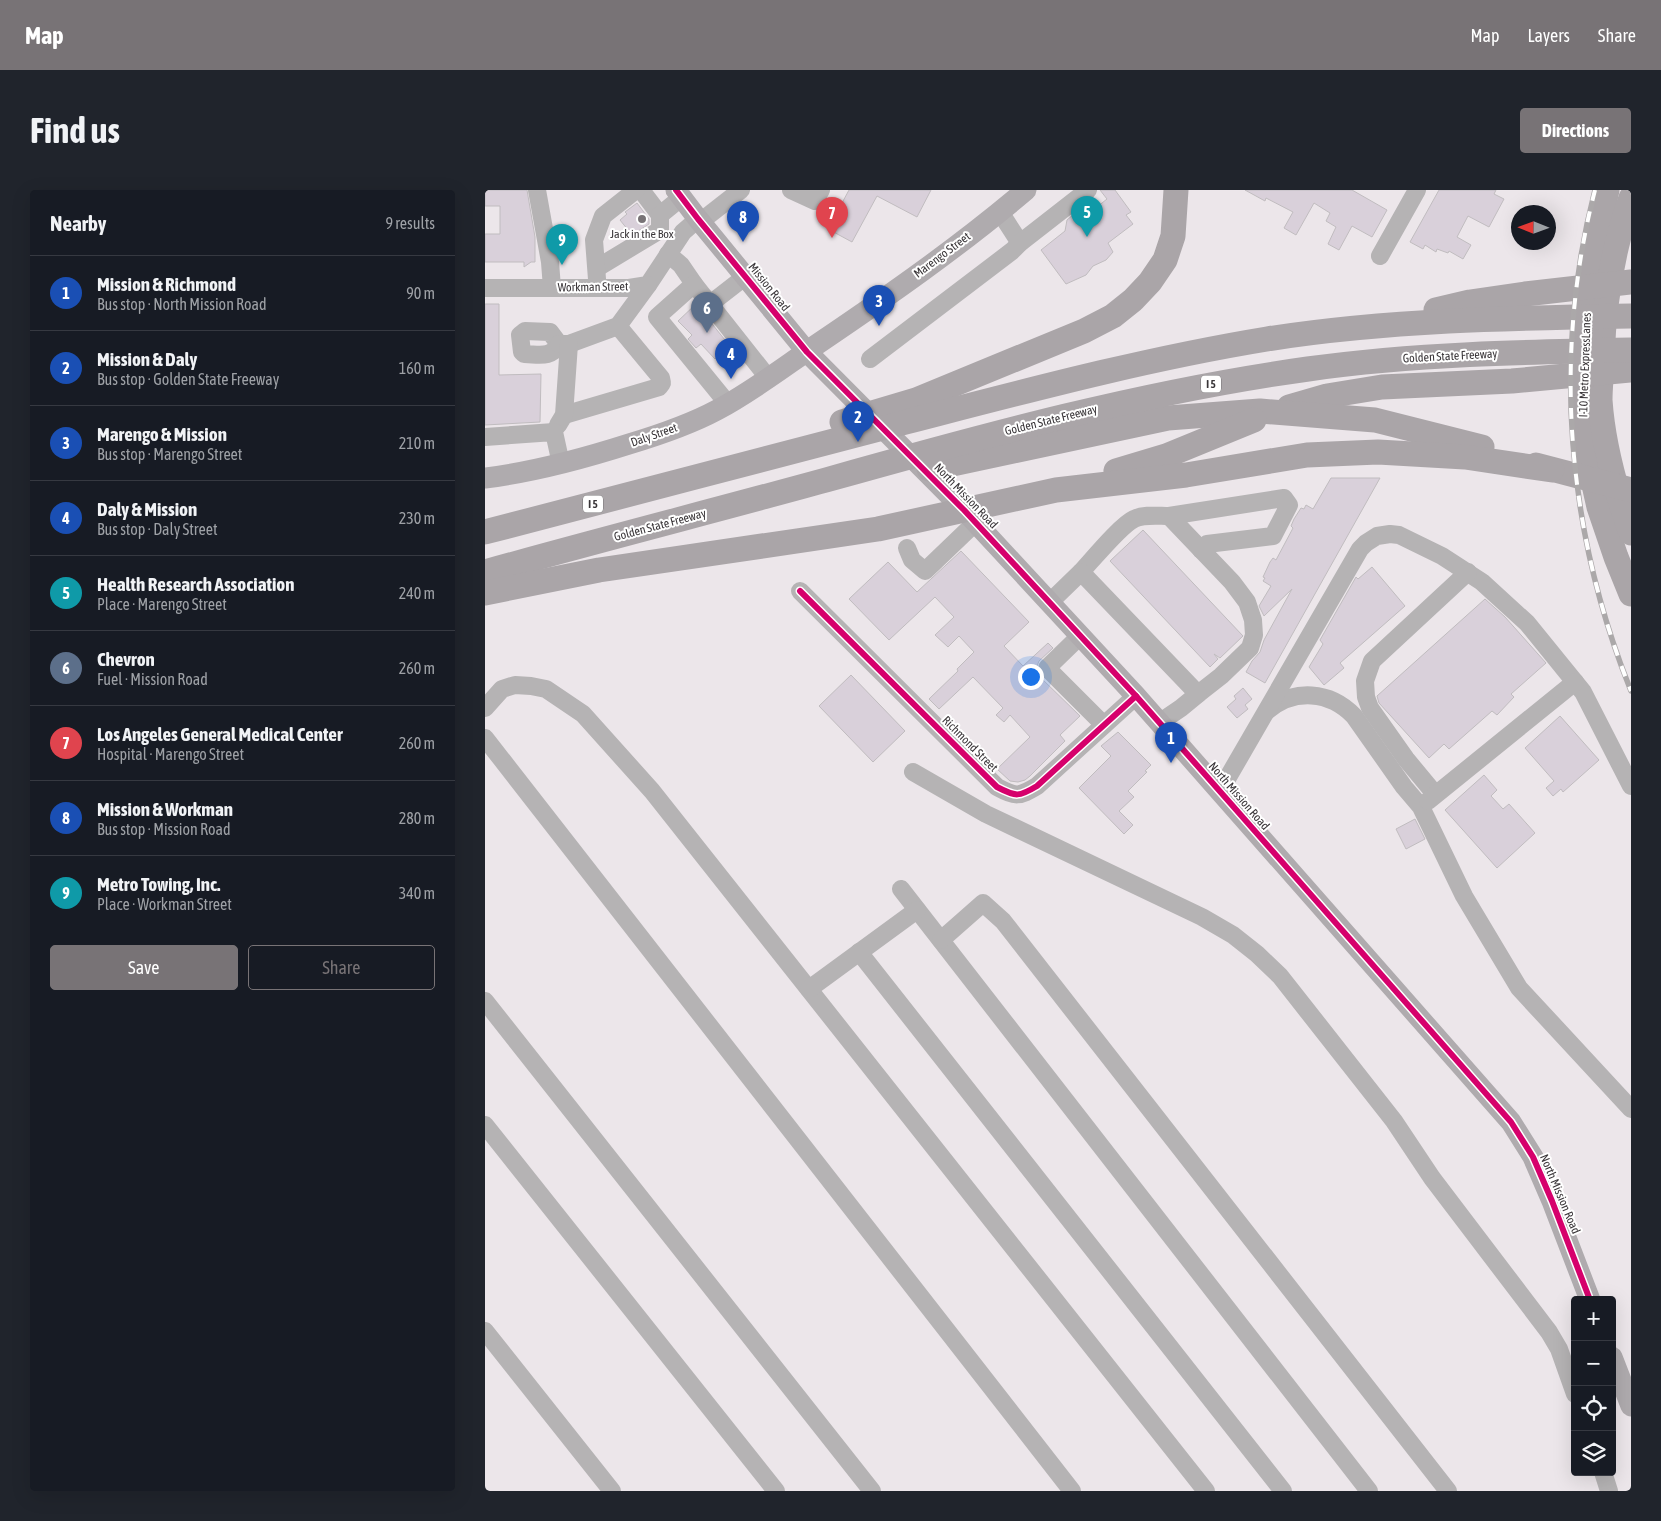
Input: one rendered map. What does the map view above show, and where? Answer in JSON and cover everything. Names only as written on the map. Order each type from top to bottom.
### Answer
[{"type":"highway","points":[[917,409],[1084,331],[1113,316],[1133,300],[1150,282],[1165,260],[1173,236],[1176,190]]},
{"type":"highway","name":"I-10 Metro ExpressLanes","points":[[1607,190],[1590,271],[1584,328],[1582,411],[1588,458],[1599,507],[1616,558],[1631,594]]},
{"type":"highway","name":"I-10 Metro ExpressLanes","points":[[1631,198],[1622,222],[1611,265],[1603,340],[1600,400],[1610,464],[1631,533]]},
{"type":"highway","points":[[1353,328],[1470,302],[1631,282]]},
{"type":"highway","points":[[917,409],[1036,389],[1158,360],[1267,339],[1353,328],[1443,321],[1631,316]]},
{"type":"highway","name":"Golden State Freeway","points":[[493,580],[830,479],[883,472],[954,454],[1081,411],[1210,385],[1361,362],[1479,354],[1631,350]]},
{"type":"highway","points":[[493,580],[599,570],[969,516],[1166,456],[1283,408],[1327,396],[1382,387],[1512,380],[1631,370]]},
{"type":"highway","name":"I 5","points":[[485,532],[700,476],[917,409]]},
{"type":"highway","points":[[954,454],[1168,418],[1260,411],[1375,420],[1471,452],[1631,490]]},
{"type":"highway","points":[[1056,490],[1186,474],[1307,455],[1378,452],[1471,452]]},
{"type":"main road","name":"Marengo Street","points":[[807,352],[886,298],[1000,212],[1026,190]]},
{"type":"main road","name":"Mission Road","points":[[679,194],[807,352]]},
{"type":"main road","name":"Daly Street","points":[[485,478],[510,475],[581,460],[667,432],[728,404],[769,379],[807,352]]},
{"type":"main road","name":"North Mission Road","points":[[807,352],[969,516],[1136,696],[1511,1122],[1533,1157],[1588,1296]]},
{"type":"main road","points":[[1616,1367],[1631,1406]]},
{"type":"street","points":[[537,190],[550,262],[552,288]]},
{"type":"street","points":[[561,464],[554,432],[564,415],[564,344],[618,326],[683,232],[741,190]]},
{"type":"street","points":[[791,190],[815,201],[821,190]]},
{"type":"street","points":[[870,359],[1012,251],[1088,190]]},
{"type":"street","points":[[598,288],[594,240],[603,216],[635,192],[660,222]]},
{"type":"street","points":[[1380,256],[1412,192]]},
{"type":"street","points":[[597,268],[660,222],[679,194]]},
{"type":"street","points":[[1000,212],[1020,243]]},
{"type":"street","points":[[668,254],[681,265],[769,379]]},
{"type":"street","points":[[710,304],[746,276]]},
{"type":"street","name":"Workman Street","points":[[485,288],[629,288],[648,284]]},
{"type":"street","points":[[694,284],[657,317],[728,404]]},
{"type":"street","points":[[564,415],[659,387],[662,383],[661,378],[618,326]]},
{"type":"street","points":[[485,438],[554,432]]},
{"type":"street","points":[[1049,603],[1134,519],[1144,516],[1169,516],[1284,498],[1289,505],[1273,536],[1207,544],[1201,550]]},
{"type":"street","points":[[907,548],[912,560],[925,571],[969,516]]},
{"type":"street","points":[[1159,723],[1221,676],[1250,648],[1254,635],[1253,620],[1247,602],[1232,582],[1169,516]]},
{"type":"street","points":[[1220,791],[1360,550],[1369,540],[1386,534],[1403,536],[1468,572],[1527,622],[1583,692],[1631,786]]},
{"type":"street","points":[[1081,572],[1198,694]]},
{"type":"street","points":[[1435,794],[1406,759],[1371,708],[1366,696],[1365,681],[1372,661],[1468,572]]},
{"type":"street","name":"Richmond Street","points":[[800,591],[997,787],[1011,795],[1023,795],[1037,786],[1136,696]]},
{"type":"street","points":[[1080,636],[1047,668],[1104,725]]},
{"type":"street","points":[[1421,807],[1575,682]]},
{"type":"street","points":[[485,708],[502,689],[515,685],[546,689],[583,714],[652,791],[1206,1491]]},
{"type":"street","points":[[1265,713],[1283,701],[1303,695],[1324,697],[1343,706],[1353,716],[1404,787],[1421,807],[1464,896],[1519,988],[1631,1109]]},
{"type":"street","points":[[485,738],[1073,1491]]},
{"type":"street","points":[[913,772],[986,814],[1203,917],[1233,935],[1257,954],[1280,976],[1394,1121],[1432,1178],[1549,1332],[1559,1349],[1572,1386]]},
{"type":"street","points":[[901,889],[1369,1491]]},
{"type":"street","points":[[941,940],[983,903],[1003,921],[1448,1491]]},
{"type":"street","points":[[809,989],[917,910]]},
{"type":"street","points":[[859,952],[1283,1491]]},
{"type":"street","points":[[485,1002],[872,1491]]},
{"type":"street","points":[[485,1125],[776,1491]]},
{"type":"street","points":[[485,1331],[612,1491]]},
{"type":"street","points":[[1604,1476],[1609,1491]]},
{"type":"building","points":[[485,190],[527,190],[535,237],[535,262],[531,262],[524,267],[524,262],[485,262],[485,234],[500,234],[500,206],[485,206]]},
{"type":"building","points":[[849,190],[931,190],[917,217],[877,196],[852,242],[828,229]]},
{"type":"building","points":[[1100,190],[1115,190],[1131,212],[1126,215],[1133,224],[1108,243],[1113,252],[1106,260],[1093,266],[1086,275],[1066,284],[1041,250],[1065,231],[1067,220],[1074,214],[1087,215],[1107,199]]},
{"type":"building","points":[[1245,190],[1352,190],[1387,210],[1372,237],[1352,226],[1339,250],[1328,244],[1336,227],[1326,221],[1330,213],[1314,203],[1296,235],[1284,228],[1293,212],[1266,198],[1265,201]]},
{"type":"building","points":[[1439,190],[1496,190],[1494,194],[1504,199],[1489,227],[1468,216],[1457,237],[1471,245],[1463,259],[1449,251],[1448,253],[1437,249],[1436,252],[1425,245],[1423,249],[1410,242]]},
{"type":"building","points":[[637,203],[649,219],[649,224],[632,235],[620,220],[627,214],[625,212]]},
{"type":"building","points":[[485,304],[499,304],[499,375],[541,374],[540,422],[485,425]]},
{"type":"building","points":[[696,304],[729,345],[715,359],[701,344],[696,348],[688,339],[692,335],[678,321]]},
{"type":"building","points":[[1331,478],[1380,478],[1265,683],[1246,672],[1260,652],[1264,640],[1292,589],[1264,616],[1259,606],[1271,586],[1263,581],[1265,578],[1263,577],[1273,558],[1276,560],[1293,528],[1291,526],[1294,519],[1301,508],[1304,509],[1306,505],[1313,509]]},
{"type":"building","points":[[1143,530],[1243,636],[1220,658],[1214,654],[1218,659],[1210,667],[1110,561]]},
{"type":"building","points":[[961,551],[1029,622],[1004,646],[1023,666],[1048,643],[1053,648],[1039,661],[1037,671],[1039,676],[1080,716],[1060,735],[1065,741],[1030,776],[1018,782],[1010,781],[997,769],[1030,737],[1010,715],[1004,722],[996,715],[1003,708],[973,677],[939,709],[929,699],[958,671],[957,669],[974,652],[959,636],[948,647],[935,635],[954,617],[935,597],[889,640],[849,599],[888,562],[917,592]]},
{"type":"building","points":[[1372,567],[1405,606],[1340,663],[1344,668],[1324,685],[1309,667],[1323,644],[1320,640],[1356,577],[1358,579]]},
{"type":"building","points":[[1485,599],[1505,617],[1546,663],[1511,694],[1514,697],[1497,715],[1492,711],[1449,749],[1444,744],[1429,758],[1379,703],[1377,696]]},
{"type":"building","points":[[851,675],[905,731],[873,762],[819,706]]},
{"type":"building","points":[[1243,688],[1252,699],[1245,705],[1248,709],[1237,718],[1227,707],[1236,699],[1234,696]]},
{"type":"building","points":[[1560,716],[1599,760],[1563,792],[1561,789],[1553,796],[1546,788],[1554,781],[1525,748]]},
{"type":"building","points":[[1118,732],[1151,765],[1145,771],[1147,772],[1128,791],[1134,797],[1119,811],[1133,825],[1124,834],[1079,788],[1111,756],[1101,746]]},
{"type":"building","points":[[1484,775],[1497,790],[1491,796],[1503,809],[1509,804],[1535,833],[1497,868],[1445,810]]},
{"type":"building","points":[[1415,819],[1425,839],[1406,849],[1396,829]]},
{"type":"railway","points":[[1595,190],[1582,253],[1573,316],[1571,380],[1573,443],[1580,506],[1592,569],[1609,631],[1631,691]]},
{"type":"cycle path","points":[[676,190],[807,352],[964,510],[1136,696],[1511,1122],[1533,1157],[1588,1296]]},
{"type":"cycle path","points":[[800,591],[997,787],[1009,793],[1021,794],[1037,786],[1136,696]]},
{"type":"place","name":"Jack in the Box","points":[[642,219]]},
{"type":"place","name":"Health Research Association","points":[[1087,237]]},
{"type":"place","name":"Los Angeles General Medical Center","points":[[832,238]]},
{"type":"place","name":"Mission & Workman","points":[[743,242]]},
{"type":"place","name":"Metro Towing, Inc.","points":[[562,265]]},
{"type":"place","name":"Marengo & Mission","points":[[879,326]]},
{"type":"place","name":"Chevron","points":[[707,333]]},
{"type":"place","name":"Daly & Mission","points":[[731,379]]},
{"type":"place","name":"Mission & Daly","points":[[858,442]]},
{"type":"place","name":"Mission & Richmond","points":[[1171,763]]}]
